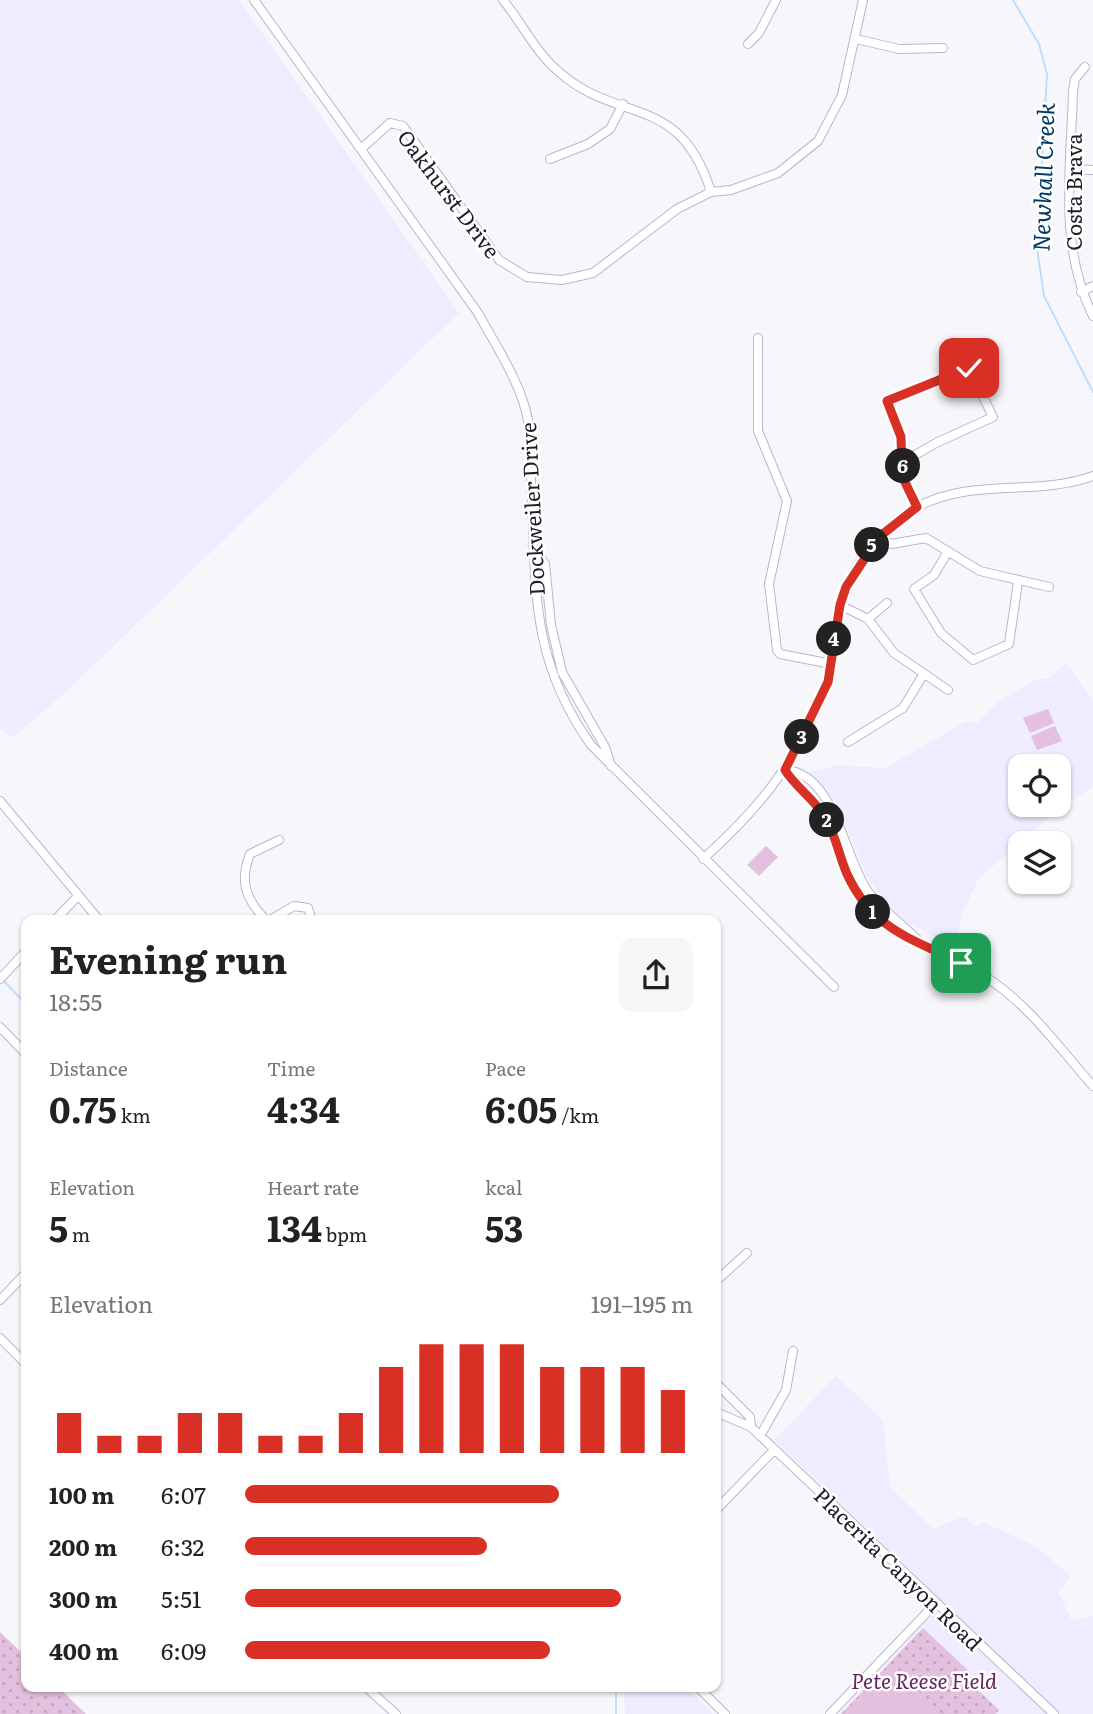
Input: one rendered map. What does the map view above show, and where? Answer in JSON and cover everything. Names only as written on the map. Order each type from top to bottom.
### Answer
[{"type":"street","name":"Dockweiler Drive","points":[[254,0],[478,313],[509,369],[528,419],[535,550],[545,564],[551,625],[562,672],[605,747],[611,766],[704,859]]},
{"type":"street","points":[[503,0],[559,72],[592,92],[661,120],[688,143],[705,172],[711,192]]},
{"type":"street","points":[[748,44],[759,33],[776,0]]},
{"type":"street","name":"Oakhurst Drive","points":[[361,149],[390,123],[403,126],[499,260],[527,277],[562,280],[593,273],[677,209],[711,192],[731,190],[778,173],[818,141],[842,95],[863,0]]},
{"type":"street","points":[[856,39],[899,49],[943,48]]},
{"type":"street","name":"Costa Brava","points":[[1085,67],[1075,79],[1073,92],[1069,241],[1081,292],[1093,317]]},
{"type":"street","points":[[550,159],[588,144],[610,129],[623,104]]},
{"type":"street","points":[[1071,169],[1093,170]]},
{"type":"street","points":[[1081,292],[1093,286]]},
{"type":"street","points":[[758,338],[758,431],[787,501],[769,584],[777,650],[780,654],[832,664]]},
{"type":"street","points":[[903,462],[936,443],[993,417],[969,368],[887,401],[901,437],[902,476],[917,507]]},
{"type":"street","points":[[834,987],[704,859],[747,818],[785,770],[821,700],[832,664],[840,605],[857,566],[879,537],[917,507],[977,488],[1043,489],[1093,476]]},
{"type":"street","points":[[879,537],[891,544],[926,538],[980,571],[1018,582],[1049,587]]},
{"type":"street","points":[[947,553],[934,575],[914,589],[941,633],[973,660],[1009,644],[1018,582]]},
{"type":"street","points":[[868,619],[887,603]]},
{"type":"street","points":[[840,605],[868,619],[894,653],[948,690]]},
{"type":"street","points":[[848,742],[903,708],[923,675]]},
{"type":"street","points":[[785,770],[810,796],[828,821],[848,875],[866,904],[890,929],[905,939],[922,944],[986,977],[1010,995],[1093,1086]]},
{"type":"street","points":[[0,801],[94,915]]},
{"type":"street","points":[[264,915],[246,895],[244,872],[250,854],[279,840]]},
{"type":"street","points":[[60,915],[77,897]]},
{"type":"street","points":[[277,915],[294,906],[308,908],[310,915]]},
{"type":"street","points":[[0,979],[21,956]]},
{"type":"street","points":[[0,1027],[21,1049]]},
{"type":"street","points":[[721,1276],[747,1253]]},
{"type":"street","points":[[0,1300],[21,1278]]},
{"type":"street","points":[[0,1338],[21,1359]]},
{"type":"street","points":[[760,1436],[786,1390],[793,1351]]},
{"type":"street","points":[[721,1388],[750,1417],[751,1427]]},
{"type":"street","name":"Placerita Canyon Road","points":[[721,1414],[751,1427],[934,1604],[1054,1714]]},
{"type":"street","points":[[721,1505],[775,1450]]},
{"type":"street","points":[[830,1714],[934,1604]]},
{"type":"street","points":[[372,1692],[396,1714]]},
{"type":"street","points":[[703,1692],[725,1714]]},
{"type":"shaded area","points":[[0,0],[239,0],[459,313],[64,694],[12,738],[0,728]]},
{"type":"shaded area","points":[[1066,663],[1093,700],[1093,786],[1071,801],[1071,754],[1008,754],[1008,817],[1050,817],[1034,831],[1008,831],[1008,853],[979,878],[962,914],[958,936],[963,951],[909,923],[891,909],[866,875],[836,802],[808,773],[837,765],[885,768],[965,722],[978,722],[998,702],[1037,679],[1049,678]]},
{"type":"shaded area","points":[[836,1376],[883,1420],[890,1487],[933,1529],[964,1516],[976,1527],[983,1522],[1037,1547],[1071,1576],[1059,1592],[1072,1621],[1093,1615],[1093,1714],[839,1714],[944,1603],[774,1440]]},
{"type":"shaded area","points":[[624,1692],[691,1692],[714,1714],[625,1714]]},
{"type":"green space","points":[[1048,709],[1054,723],[1030,733],[1023,718]]},
{"type":"green space","points":[[1055,726],[1062,741],[1037,750],[1031,736]]},
{"type":"green space","points":[[766,846],[778,857],[759,876],[747,865]]},
{"type":"green space","name":"Pete Reese Field","points":[[923,1628],[971,1673],[966,1679],[999,1710],[995,1714],[841,1714]]},
{"type":"green space","points":[[0,1632],[21,1652],[21,1692],[63,1692],[86,1714],[0,1714]]},
{"type":"green space","points":[[887,1668],[935,1713],[843,1714]]},
{"type":"waterway","name":"Newhall Creek","points":[[1013,0],[1039,44],[1047,74],[1037,248],[1044,296],[1093,392]]},
{"type":"waterway","points":[[3,980],[21,999]]},
{"type":"waterway","points":[[616,1692],[616,1714]]},
{"type":"route","points":[[961,963],[922,944],[905,939],[877,917],[848,875],[828,821],[818,805],[789,778],[785,770],[828,682],[840,605],[846,587],[857,566],[879,537],[917,507],[902,476],[901,437],[887,401],[969,368]]}]
